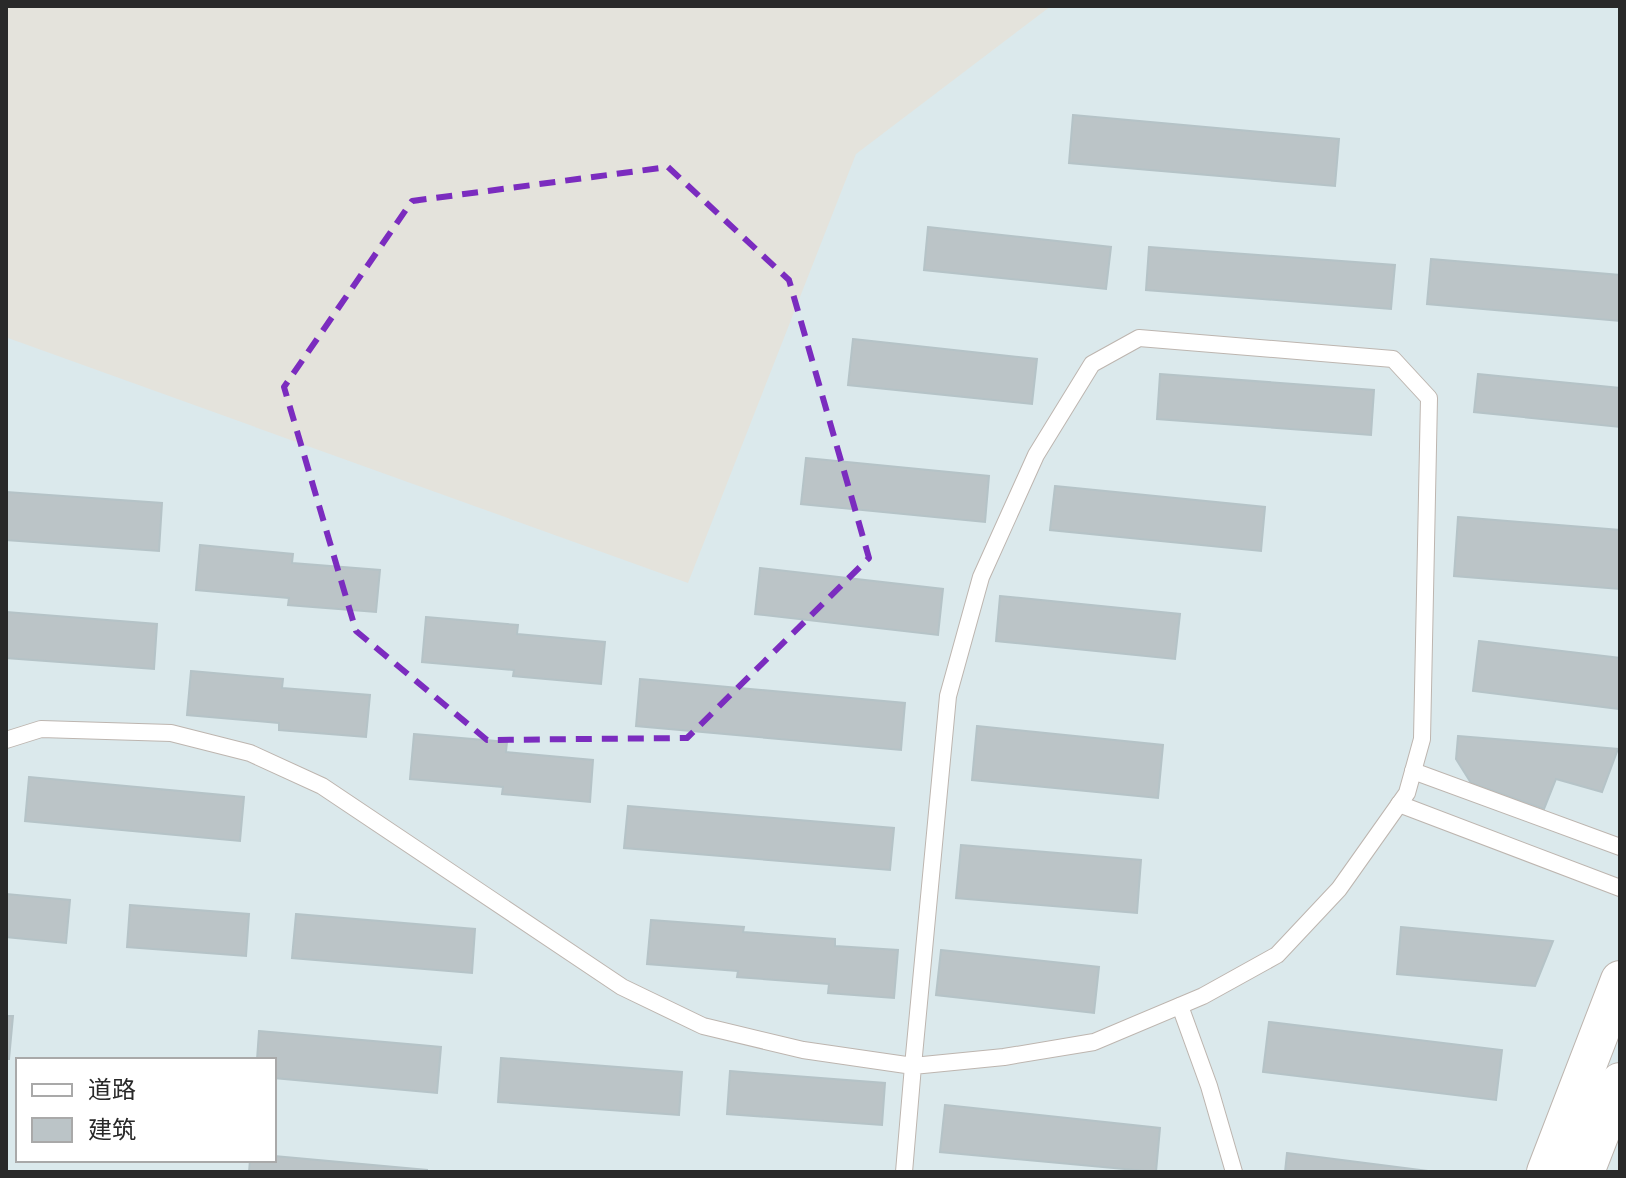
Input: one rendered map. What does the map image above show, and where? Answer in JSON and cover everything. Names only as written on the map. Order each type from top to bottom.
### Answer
[{"type":"street","points":[[1546,1172],[1620,980]]},
{"type":"street","points":[[1585,1172],[1620,1082]]},
{"type":"lane","points":[[6,740],[41,729],[171,733],[250,753],[322,786],[622,987],[703,1026],[803,1050],[913,1066],[1004,1057],[1094,1042],[1180,1006],[1277,955],[1339,889],[1399,804],[1422,739],[1429,398],[1393,359],[1139,338],[1092,364],[1036,455],[981,577],[948,696],[913,1066],[904,1172]]},
{"type":"lane","points":[[1413,771],[1620,847]]},
{"type":"lane","points":[[1399,804],[1620,888]]},
{"type":"lane","points":[[1180,1006],[1209,1086],[1234,1172]]},
{"type":"highlighted area","points":[[668,167],[789,280],[869,558],[687,738],[487,740],[356,631],[284,387],[412,201]]},
{"type":"shaded area","points":[[6,6],[1051,6],[856,154],[688,583],[8,338]]},
{"type":"building","points":[[1073,115],[1339,139],[1335,186],[1069,163]]},
{"type":"building","points":[[928,227],[1111,247],[1106,289],[924,270]]},
{"type":"building","points":[[1149,247],[1395,265],[1391,309],[1146,290]]},
{"type":"building","points":[[1431,259],[1620,275],[1620,321],[1427,304]]},
{"type":"building","points":[[853,339],[1037,359],[1032,404],[848,385]]},
{"type":"building","points":[[1160,374],[1374,390],[1371,435],[1157,419]]},
{"type":"building","points":[[1478,374],[1620,388],[1620,427],[1474,412]]},
{"type":"building","points":[[806,458],[989,476],[985,522],[801,504]]},
{"type":"building","points":[[1055,486],[1265,507],[1261,551],[1050,530]]},
{"type":"building","points":[[6,492],[162,503],[159,551],[6,540]]},
{"type":"building","points":[[1458,517],[1620,530],[1620,589],[1454,576]]},
{"type":"building","points":[[200,545],[293,554],[292,563],[380,570],[376,612],[288,605],[289,598],[196,590]]},
{"type":"building","points":[[760,568],[943,589],[938,635],[755,614]]},
{"type":"building","points":[[1000,596],[1180,614],[1175,659],[996,641]]},
{"type":"building","points":[[6,612],[157,624],[154,669],[6,658]]},
{"type":"building","points":[[426,617],[518,625],[517,634],[605,642],[601,684],[513,676],[514,670],[422,662]]},
{"type":"building","points":[[1479,641],[1620,658],[1620,709],[1473,691]]},
{"type":"building","points":[[191,671],[283,679],[282,688],[370,695],[366,737],[279,730],[279,723],[187,715]]},
{"type":"building","points":[[640,679],[905,703],[901,750],[636,726]]},
{"type":"building","points":[[977,726],[1163,745],[1158,798],[972,780]]},
{"type":"building","points":[[414,734],[507,742],[506,752],[593,760],[590,802],[502,794],[503,787],[410,779]]},
{"type":"building","points":[[1458,736],[1618,749],[1602,792],[1556,779],[1544,809],[1471,783],[1456,759]]},
{"type":"building","points":[[29,777],[244,797],[240,841],[25,821]]},
{"type":"building","points":[[628,806],[894,828],[890,870],[624,848]]},
{"type":"building","points":[[961,845],[1141,860],[1137,913],[956,898]]},
{"type":"building","points":[[6,894],[70,900],[66,943],[6,937]]},
{"type":"building","points":[[130,905],[249,914],[246,956],[127,947]]},
{"type":"building","points":[[296,914],[475,929],[472,973],[292,958]]},
{"type":"building","points":[[651,920],[744,927],[743,932],[835,939],[835,946],[898,950],[894,998],[828,993],[829,984],[737,977],[738,971],[647,964]]},
{"type":"building","points":[[1401,927],[1553,941],[1535,986],[1397,974]]},
{"type":"building","points":[[941,950],[1099,967],[1094,1013],[936,995]]},
{"type":"building","points":[[6,1016],[13,1016],[9,1059],[6,1059]]},
{"type":"building","points":[[1269,1022],[1502,1050],[1496,1100],[1263,1072]]},
{"type":"building","points":[[259,1031],[441,1047],[437,1093],[276,1078],[276,1058],[257,1058]]},
{"type":"building","points":[[501,1058],[682,1072],[679,1115],[498,1102]]},
{"type":"building","points":[[730,1071],[885,1083],[882,1125],[727,1114]]},
{"type":"building","points":[[945,1105],[1160,1128],[1156,1172],[940,1152]]},
{"type":"building","points":[[1287,1153],[1436,1172],[1285,1172]]},
{"type":"building","points":[[276,1156],[427,1170],[427,1172],[249,1172],[250,1162],[276,1162]]}]
